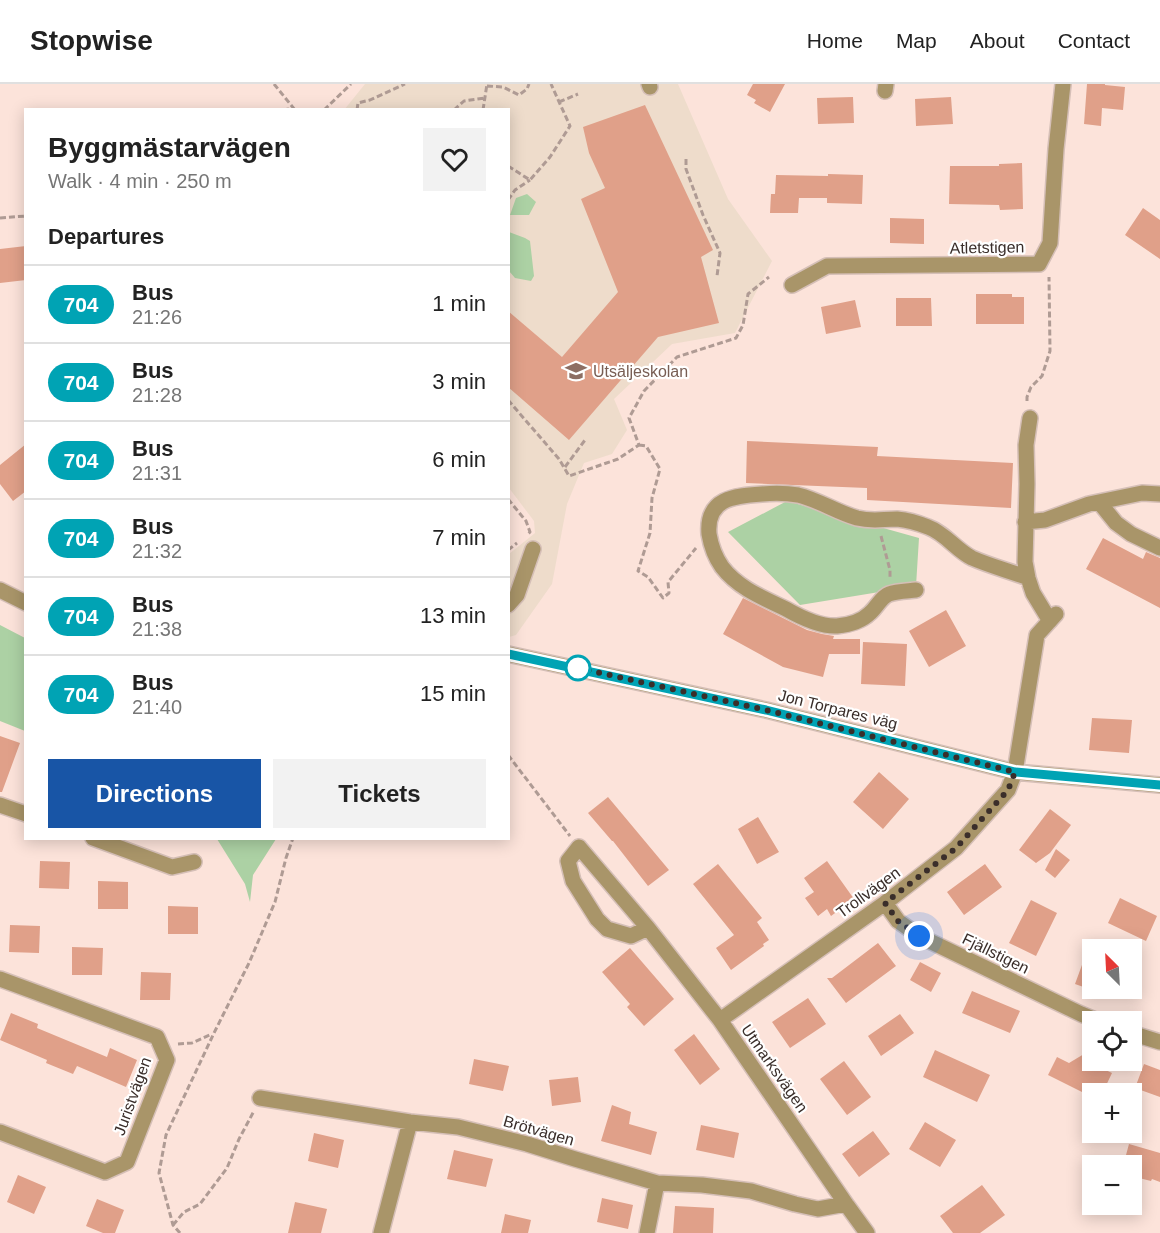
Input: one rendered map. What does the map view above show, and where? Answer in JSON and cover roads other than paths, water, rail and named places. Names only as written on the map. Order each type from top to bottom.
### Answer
[{"type":"street","name":"Atletstigen","points":[[792,285],[827,266],[1039,264],[1050,243],[1056,149],[1064,84]]},
{"type":"street","points":[[1028,578],[1025,562],[1025,522],[1026,445],[1030,418]]},
{"type":"street","points":[[916,590],[890,594],[870,614],[858,621],[836,626],[819,624],[792,613],[739,584],[723,568],[710,542],[709,525],[714,510],[721,502],[733,496],[779,493],[798,495],[821,502],[859,519],[875,521],[898,519],[931,528],[971,557],[1028,578]]},
{"type":"street","points":[[1025,522],[1045,520],[1078,507],[1099,502],[1142,494],[1160,494]]},
{"type":"street","points":[[1099,502],[1116,523],[1131,534],[1160,548]]},
{"type":"street","points":[[510,603],[517,595],[533,549]]},
{"type":"street","name":"Trollvägen","points":[[720,1020],[885,903],[956,848],[1008,790],[1015,772],[1037,635],[1053,617],[1033,593],[1028,578]]},
{"type":"street","points":[[0,590],[24,602]]},
{"type":"street","name":"Jon Torpares väg","points":[[510,654],[766,710],[1015,772],[1160,785]]},
{"type":"street","points":[[0,805],[24,813]]},
{"type":"street","points":[[98,840],[172,867],[194,862]]},
{"type":"street","name":"Utmarksvägen","points":[[648,928],[631,936],[607,929],[597,919],[573,881],[568,861],[579,847],[648,928],[720,1020],[867,1233]]},
{"type":"street","name":"Fjällstigen","points":[[885,903],[898,921],[919,936],[1082,1014]]},
{"type":"street","name":"Juristvägen","points":[[0,979],[157,1037],[167,1059],[127,1162],[105,1172],[0,1132]]},
{"type":"street","points":[[1142,1036],[1160,1042]]},
{"type":"street","name":"Brötvägen","points":[[260,1098],[410,1122],[458,1127],[527,1144],[657,1183],[702,1185],[751,1191],[818,1209],[846,1203]]},
{"type":"street","points":[[381,1233],[410,1122]]},
{"type":"street","points":[[648,1233],[657,1183]]},
{"type":"place","name":"Utsäljeskolan","points":[[576,371]]}]
